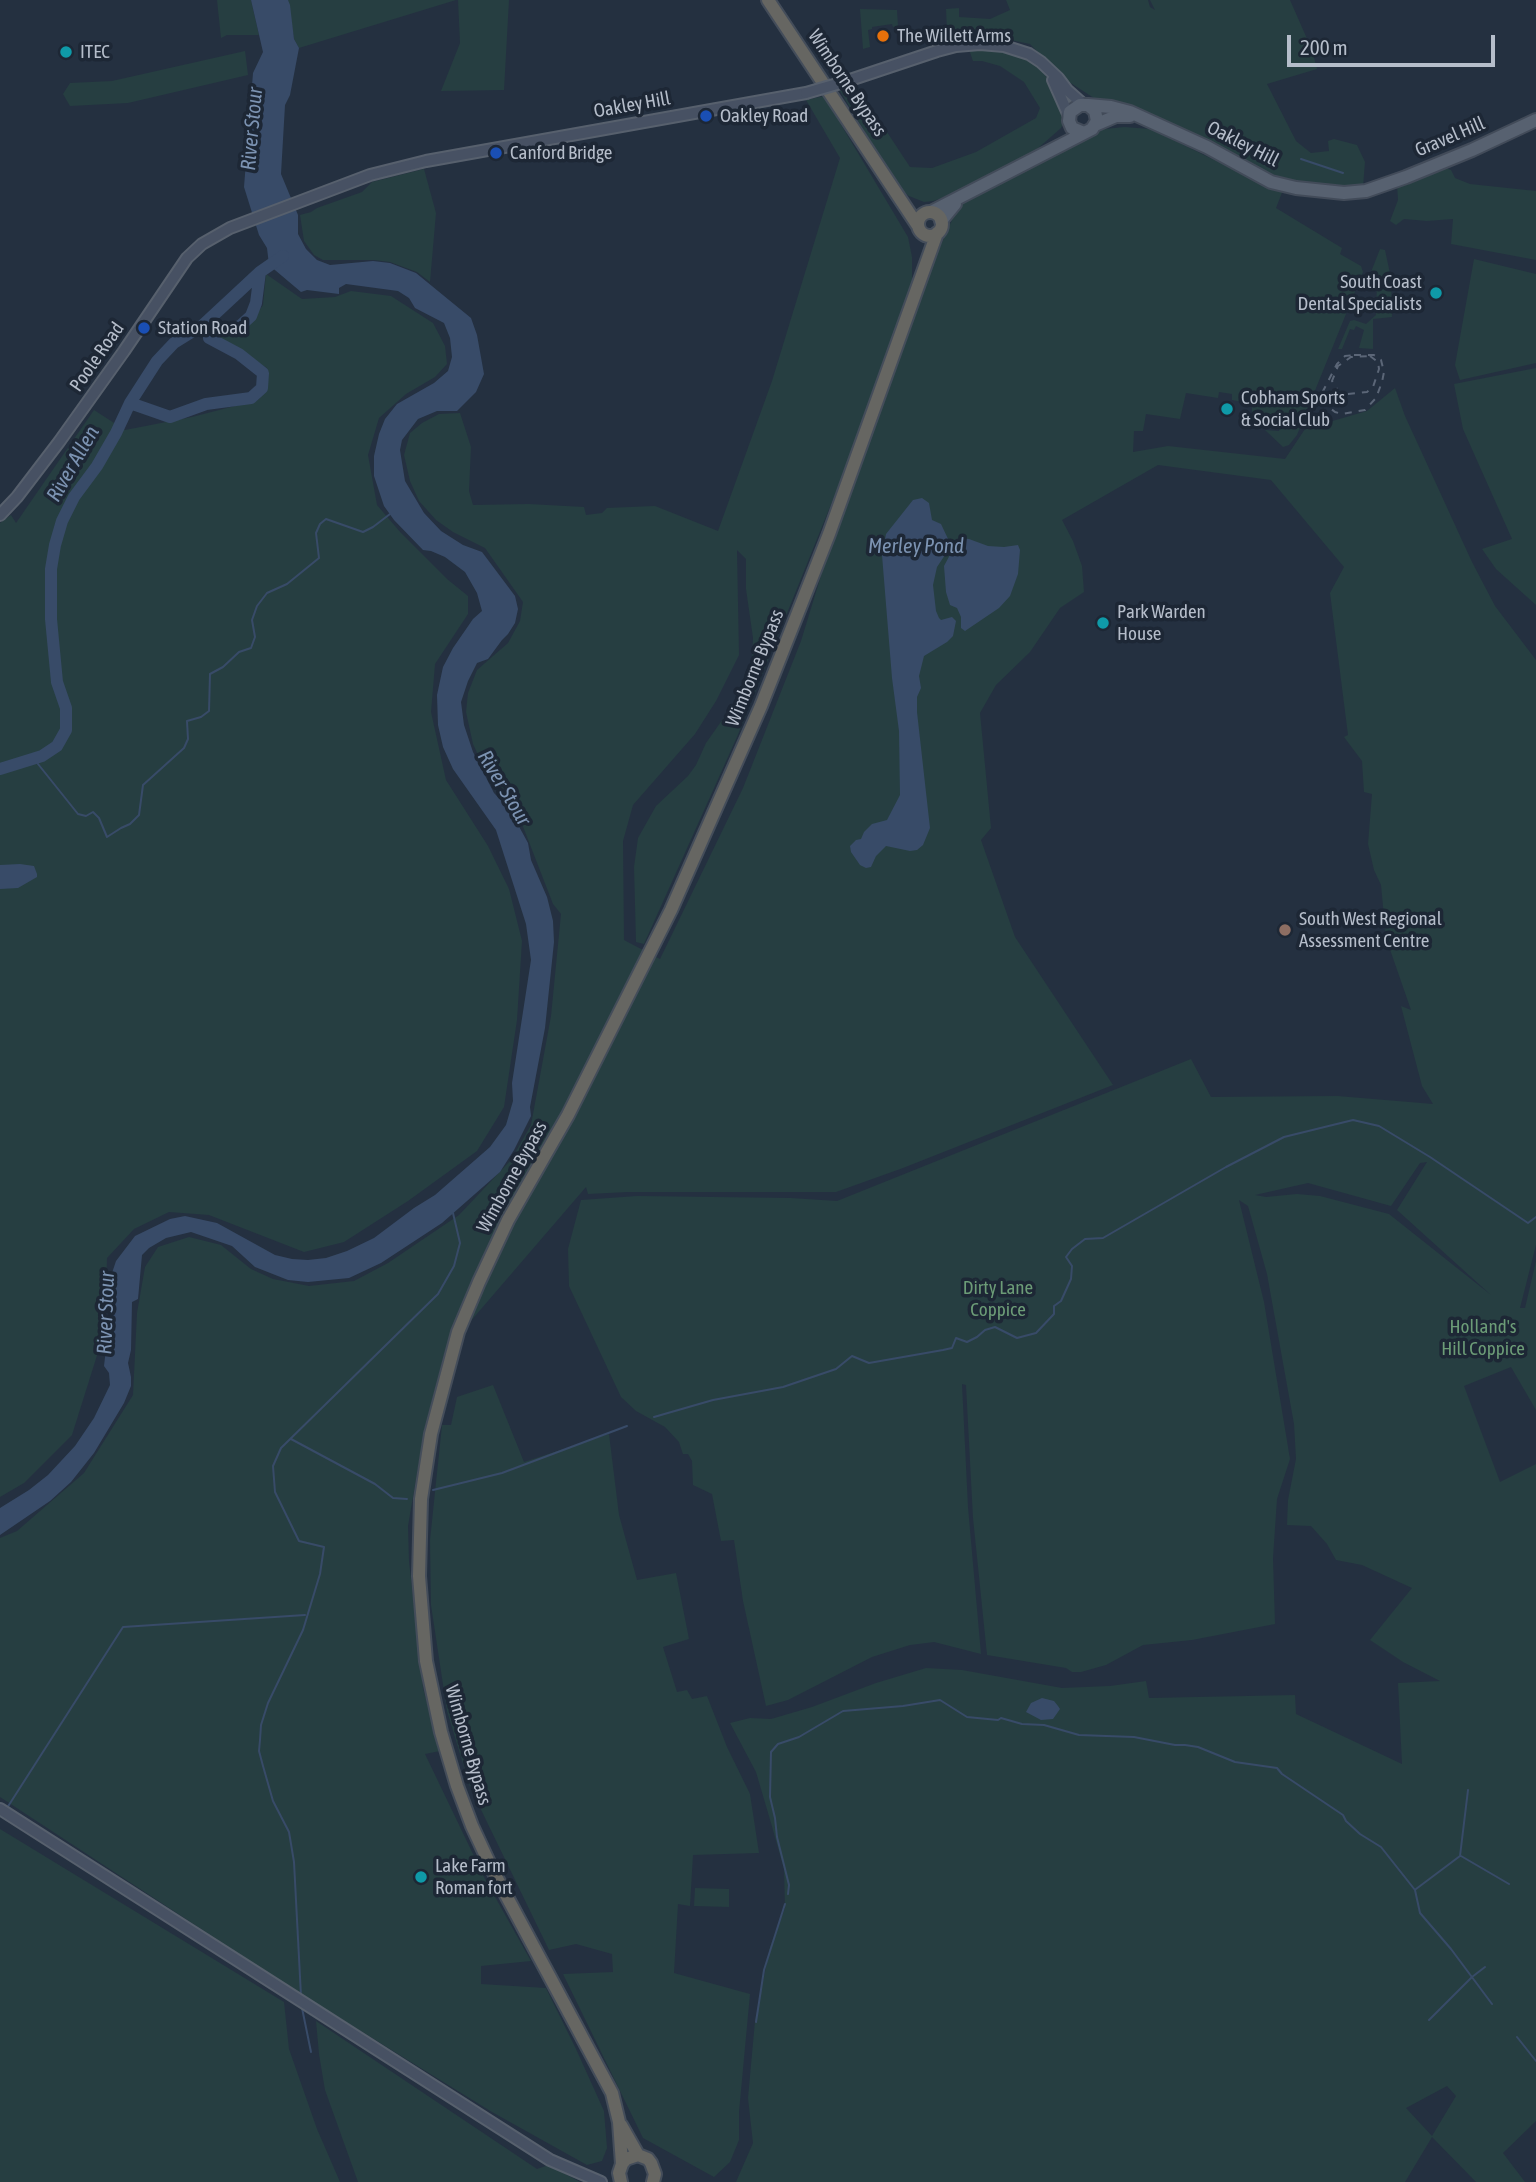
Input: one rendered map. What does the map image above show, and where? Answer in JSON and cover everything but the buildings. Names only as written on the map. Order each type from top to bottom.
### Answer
[{"type":"highway","name":"Wimborne Bypass","points":[[768,0],[918,228],[923,254],[922,271]]},
{"type":"highway","name":"Wimborne Bypass","points":[[893,188],[930,212]]},
{"type":"highway","points":[[930,212],[938,215],[939,227],[927,236],[918,228],[922,215],[930,212]]},
{"type":"highway","name":"Wimborne Bypass","points":[[653,2182],[655,2174],[651,2162],[638,2155],[619,2122],[607,2083],[492,1869],[457,1786],[441,1732],[426,1661],[419,1576],[421,1499],[430,1433],[458,1332],[508,1220],[586,1079],[671,910],[756,718],[828,534],[939,227]]},
{"type":"highway","name":"Wimborne Bypass","points":[[619,2122],[621,2173]]},
{"type":"highway","points":[[621,2173],[626,2159],[638,2155]]},
{"type":"main road","name":"Oakley Hill","points":[[230,228],[381,172],[461,154],[806,93],[937,51],[980,44],[1029,54],[1086,105],[1111,107],[1137,116],[1207,147],[1271,182],[1330,193],[1355,193],[1377,187]]},
{"type":"main road","points":[[1041,62],[1057,88],[1076,131],[1084,133]]},
{"type":"main road","points":[[1036,158],[1067,127],[1076,106],[1086,105],[1095,111],[1095,125]]},
{"type":"main road","points":[[930,212],[1088,132],[1095,125],[1116,116],[1137,116]]},
{"type":"main road","name":"Gravel Hill","points":[[1377,187],[1472,150],[1536,120]]},
{"type":"main road","points":[[939,227],[948,212],[963,197]]},
{"type":"main road","name":"Poole Road","points":[[0,515],[17,498],[124,351],[187,258],[202,244],[230,228]]},
{"type":"main road","points":[[3,1811],[550,2160],[601,2182],[621,2173]]},
{"type":"green space","points":[[217,0],[251,0],[259,35],[227,35],[221,38]]},
{"type":"green space","points":[[288,0],[456,0],[299,48],[294,39]]},
{"type":"green space","points":[[458,0],[509,0],[504,90],[441,91],[460,43]]},
{"type":"green space","points":[[1006,0],[1148,0],[1150,7],[1155,10],[1150,0],[1290,0],[1312,50],[1317,69],[1267,84],[1296,141],[1311,153],[1329,151],[1328,141],[1334,139],[1357,145],[1365,162],[1363,187],[1317,186],[1270,175],[1097,100],[1063,78],[1030,44],[981,34],[961,36],[958,28],[947,31],[946,9],[959,8],[959,17],[990,19],[1010,10]]},
{"type":"green space","points":[[860,9],[897,10],[898,26],[893,27],[892,24],[872,27],[868,30],[870,47],[863,49]]},
{"type":"green space","points":[[969,49],[1008,50],[1040,68],[1053,86],[1065,119],[1061,128],[1036,150],[948,196],[924,202],[909,196],[894,180],[840,91],[856,85],[910,167],[932,168],[976,152],[1036,118],[1040,108],[1024,82],[1000,66],[973,61]]},
{"type":"green space","points":[[245,51],[248,75],[128,103],[70,106],[63,94],[70,83],[112,81]]},
{"type":"green space","points":[[824,96],[908,237],[912,257],[912,284],[855,445],[737,737],[644,944],[636,942],[634,867],[638,838],[656,806],[696,765],[706,743],[737,699],[746,681],[752,658],[753,638],[746,589],[746,559],[737,550],[739,655],[716,701],[695,734],[633,805],[623,841],[624,940],[660,959],[743,788],[801,641],[823,569],[935,258],[956,211],[964,203],[1096,130],[1124,127],[1151,129],[1257,181],[1283,190],[1276,208],[1342,248],[1340,254],[1361,266],[1363,272],[1297,435],[1289,445],[1283,447],[1265,430],[1279,431],[1281,417],[1252,414],[1252,404],[1232,400],[1232,394],[1219,392],[1218,398],[1186,393],[1180,419],[1146,414],[1143,431],[1134,431],[1133,452],[1168,446],[1285,459],[1305,429],[1367,411],[1395,388],[1405,416],[1472,562],[1495,606],[1536,660],[1536,1245],[1520,1308],[1525,1308],[1536,1261],[1536,1410],[1511,1367],[1464,1386],[1500,1482],[1536,1464],[1536,2121],[1503,2153],[1525,2182],[1476,2182],[1432,2137],[1405,2182],[736,2182],[753,2143],[748,2098],[755,2021],[770,1947],[785,1908],[784,1869],[756,1772],[730,1723],[750,1718],[771,1719],[926,1668],[962,1670],[1062,1688],[1146,1681],[1149,1698],[1295,1695],[1296,1714],[1402,1764],[1398,1683],[1440,1681],[1403,1662],[1370,1640],[1412,1588],[1362,1565],[1336,1560],[1327,1544],[1311,1526],[1287,1525],[1288,1500],[1296,1459],[1294,1424],[1267,1274],[1248,1206],[1239,1200],[1264,1302],[1290,1459],[1277,1499],[1273,1558],[1275,1624],[1192,1640],[1143,1645],[1106,1665],[1081,1672],[987,1655],[973,1518],[966,1385],[962,1384],[968,1507],[981,1654],[934,1642],[910,1645],[872,1657],[788,1700],[766,1706],[743,1601],[734,1540],[721,1541],[712,1494],[693,1485],[692,1461],[688,1454],[683,1454],[679,1442],[665,1427],[636,1411],[621,1397],[569,1286],[568,1249],[581,1200],[637,1196],[837,1201],[1191,1059],[1211,1097],[1337,1096],[1433,1104],[1422,1086],[1401,1006],[1411,1010],[1386,938],[1381,885],[1374,870],[1368,844],[1372,794],[1364,792],[1362,761],[1344,737],[1348,735],[1330,593],[1344,567],[1271,480],[1158,465],[1062,520],[1082,566],[1084,592],[1060,608],[1030,652],[996,685],[980,713],[991,828],[981,840],[1015,937],[1113,1085],[836,1192],[588,1194],[586,1187],[445,1351],[425,1427],[408,1526],[409,1561],[423,1688],[440,1751],[425,1754],[485,1879],[531,1961],[481,1966],[481,1984],[546,1988],[604,2111],[607,2148],[602,2161],[587,2165],[492,2112],[291,1988],[0,1797],[0,1538],[17,1531],[84,1473],[133,1395],[137,1313],[145,1267],[158,1247],[189,1237],[221,1245],[251,1269],[273,1279],[309,1286],[354,1281],[388,1263],[459,1215],[511,1160],[531,1125],[551,1016],[561,914],[553,904],[517,811],[497,790],[485,770],[473,744],[466,712],[468,693],[477,670],[508,643],[520,621],[523,602],[485,548],[436,520],[419,501],[410,481],[404,455],[410,433],[439,414],[460,413],[471,447],[469,491],[473,505],[584,507],[586,515],[602,513],[607,508],[655,506],[718,531],[772,381],[840,158],[806,100]],"holes":[[[1427,1162],[1397,1210],[1491,1295],[1389,1214],[1320,1196],[1255,1195],[1308,1183],[1391,1206],[1420,1163]],[[1447,2086],[1456,2096],[1432,2136],[1406,2108]]]},
{"type":"green space","points":[[1446,168],[1451,170],[1455,178],[1470,184],[1536,191],[1536,260],[1451,244],[1453,219],[1404,219],[1396,225],[1390,221],[1398,200],[1397,184],[1403,179]]},
{"type":"green space","points":[[424,169],[436,213],[430,282],[417,272],[390,262],[323,260],[314,255],[304,241],[300,215],[362,192],[372,182]]},
{"type":"green space","points":[[1380,249],[1385,250],[1391,278],[1392,317],[1373,319],[1373,349],[1359,348],[1364,330],[1356,326],[1354,330],[1350,329],[1342,349],[1338,349],[1350,321],[1366,324],[1376,315],[1377,282],[1371,272]]},
{"type":"green space","points":[[1474,259],[1536,274],[1536,363],[1460,380],[1455,365]]},
{"type":"green space","points":[[266,274],[302,299],[335,297],[351,291],[391,296],[433,323],[445,346],[447,364],[435,377],[406,394],[379,418],[368,455],[377,505],[447,579],[468,596],[468,614],[435,664],[431,712],[446,780],[488,846],[509,889],[522,941],[517,1020],[504,1107],[477,1151],[408,1201],[344,1242],[304,1252],[209,1215],[169,1212],[134,1229],[107,1258],[105,1330],[72,1435],[24,1483],[0,1497],[0,523],[11,515],[16,523],[94,410],[125,430],[258,400],[267,388],[267,368],[220,340],[219,336],[249,325],[263,305]]},
{"type":"green space","points":[[1536,368],[1536,605],[1496,569],[1482,549],[1512,539],[1463,429],[1454,384]]},
{"type":"green space","points":[[493,1385],[524,1462],[609,1434],[619,1515],[637,1580],[676,1573],[689,1639],[663,1647],[677,1692],[687,1690],[692,1699],[707,1696],[727,1747],[750,1794],[759,1853],[693,1855],[690,1906],[678,1904],[674,1973],[750,1994],[739,2112],[739,2140],[730,2162],[714,2177],[643,2138],[563,1974],[613,1972],[612,1954],[576,1944],[549,1950],[470,1787],[447,1711],[431,1605],[430,1540],[442,1425],[451,1425],[457,1397]]},
{"type":"green space","points":[[0,1829],[284,2002],[289,2049],[317,2129],[340,2182],[0,2182]]},
{"type":"green space","points":[[695,1888],[729,1889],[729,1907],[694,1906]]},
{"type":"green space","points":[[316,2021],[537,2169],[549,2165],[580,2182],[358,2182],[325,2090]]},
{"type":"water","name":"River Stour","points":[[251,0],[288,0],[290,5],[294,39],[299,48],[290,95],[285,105],[281,174],[298,215],[298,234],[306,249],[317,260],[330,265],[373,261],[390,263],[416,273],[471,318],[477,335],[484,374],[476,392],[457,411],[437,411],[418,419],[402,440],[400,450],[405,481],[424,513],[441,531],[463,545],[482,552],[515,596],[518,609],[515,623],[508,634],[488,659],[477,663],[461,702],[464,725],[473,752],[494,793],[510,810],[528,843],[531,860],[547,897],[553,921],[554,942],[545,1028],[530,1107],[531,1116],[500,1172],[442,1223],[381,1263],[349,1278],[308,1282],[288,1280],[255,1267],[232,1246],[191,1232],[166,1238],[149,1248],[142,1255],[138,1299],[132,1302],[131,1350],[128,1363],[131,1386],[124,1403],[94,1453],[71,1482],[50,1501],[0,1535],[0,1508],[48,1475],[75,1446],[94,1418],[110,1385],[109,1373],[104,1366],[113,1289],[112,1273],[116,1261],[135,1236],[170,1219],[185,1216],[217,1223],[275,1255],[292,1259],[326,1258],[347,1251],[374,1238],[435,1195],[490,1147],[506,1125],[513,1101],[512,1083],[531,960],[526,924],[496,830],[453,769],[443,747],[438,725],[437,695],[443,667],[473,619],[482,611],[477,593],[465,572],[445,557],[423,550],[394,520],[384,506],[374,476],[374,456],[385,419],[397,404],[434,383],[448,371],[452,357],[450,338],[444,323],[415,308],[409,298],[398,291],[346,284],[339,288],[339,294],[307,290],[301,292],[269,265],[267,248],[259,235],[244,187],[253,73],[263,52]]},
{"type":"water","name":"Merley Pond","points":[[922,498],[929,503],[932,520],[941,524],[949,541],[945,555],[937,567],[933,585],[936,611],[941,620],[952,617],[956,621],[953,636],[924,656],[919,676],[921,688],[917,697],[917,712],[930,828],[923,845],[917,850],[886,846],[876,856],[871,867],[866,868],[860,865],[850,846],[861,839],[872,824],[887,820],[900,795],[899,731],[882,555],[886,534],[913,500]]},
{"type":"water","points":[[959,538],[988,546],[1018,545],[1020,550],[1018,574],[1010,596],[999,608],[965,631],[961,628],[961,617],[957,608],[950,605],[944,566]]},
{"type":"water","points":[[0,865],[34,866],[37,877],[18,888],[0,889]]},
{"type":"water","points":[[1042,1698],[1054,1701],[1060,1709],[1053,1719],[1041,1720],[1026,1712],[1031,1703]]},
{"type":"waterway","points":[[1301,159],[1343,173]]},
{"type":"waterway","name":"River Allen","points":[[0,769],[42,756],[57,746],[66,730],[66,708],[57,682],[51,619],[51,569],[62,521],[74,497],[97,466],[130,403],[157,361],[174,343],[203,325],[260,272],[283,256]]},
{"type":"waterway","points":[[130,403],[170,417],[206,404],[251,398],[262,388],[263,373],[239,354],[209,338],[210,333],[240,326],[251,316],[256,303],[260,272]]},
{"type":"waterway","points":[[34,759],[78,814],[86,816],[93,812],[99,818],[107,837],[130,824],[139,815],[143,785],[184,748],[188,739],[187,721],[201,717],[209,711],[210,674],[223,667],[239,652],[251,648],[255,637],[252,620],[257,606],[267,593],[287,584],[319,558],[316,533],[320,524],[326,519],[363,532],[390,514]]},
{"type":"waterway","points":[[654,1417],[713,1400],[783,1387],[836,1369],[852,1356],[869,1363],[943,1350],[952,1348],[956,1338],[967,1342],[995,1327],[1017,1338],[1036,1333],[1054,1314],[1054,1306],[1061,1301],[1071,1279],[1072,1266],[1066,1257],[1085,1239],[1103,1238],[1284,1137],[1353,1120],[1379,1126],[1528,1223],[1536,1217]]},
{"type":"waterway","points":[[301,1996],[294,1862],[289,1832],[273,1801],[259,1751],[261,1725],[268,1703],[303,1630],[320,1574],[324,1547],[299,1541],[275,1492],[273,1466],[281,1448],[438,1294],[454,1266],[460,1243],[453,1213]]},
{"type":"waterway","points":[[433,1490],[502,1473],[627,1426]]},
{"type":"waterway","points":[[291,1439],[375,1484],[393,1498],[407,1499]]},
{"type":"waterway","points":[[7,1808],[123,1627],[305,1615]]},
{"type":"waterway","points":[[788,1894],[789,1885],[770,1797],[771,1752],[778,1744],[799,1737],[843,1711],[940,1700],[967,1717],[1001,1718],[1022,1724],[1044,1725],[1079,1735],[1134,1737],[1198,1747],[1235,1762],[1277,1768],[1343,1815],[1360,1834],[1381,1847],[1415,1890],[1420,1913],[1492,2004]]},
{"type":"waterway","points":[[1416,1889],[1460,1856],[1468,1790]]},
{"type":"waterway","points":[[1461,1856],[1509,1884]]},
{"type":"waterway","points":[[756,2022],[764,1970],[785,1904]]},
{"type":"waterway","points":[[1429,2020],[1485,1967]]},
{"type":"waterway","points":[[302,2008],[311,2052]]},
{"type":"waterway","points":[[1517,2037],[1536,2061]]},
{"type":"railway","points":[[1354,355],[1374,355],[1381,360],[1384,372],[1382,382],[1376,398],[1365,410],[1342,414],[1325,404],[1322,393],[1337,364],[1345,356],[1354,355]]},
{"type":"railway","points":[[1370,356],[1378,362],[1379,369],[1373,387],[1367,392],[1339,392],[1332,381],[1338,366],[1351,357],[1370,356]]},
{"type":"place","name":"The Willett Arms","points":[[883,36]]},
{"type":"place","name":"ITEC","points":[[66,52]]},
{"type":"place","name":"Oakley Road","points":[[706,116]]},
{"type":"place","name":"Canford Bridge","points":[[496,153]]},
{"type":"place","name":"South Coast Dental Specialists","points":[[1436,293]]},
{"type":"place","name":"Station Road","points":[[144,328]]},
{"type":"place","name":"Cobham Sports & Social Club","points":[[1227,409]]},
{"type":"place","name":"Park Warden House","points":[[1103,623]]},
{"type":"place","name":"South West Regional Assessment Centre","points":[[1285,930]]},
{"type":"place","name":"Lake Farm Roman fort","points":[[421,1877]]},
{"type":"park label","name":"Dirty Lane Coppice","points":[[998,1299]]},
{"type":"park label","name":"Holland's Hill Coppice","points":[[1483,1338]]}]
